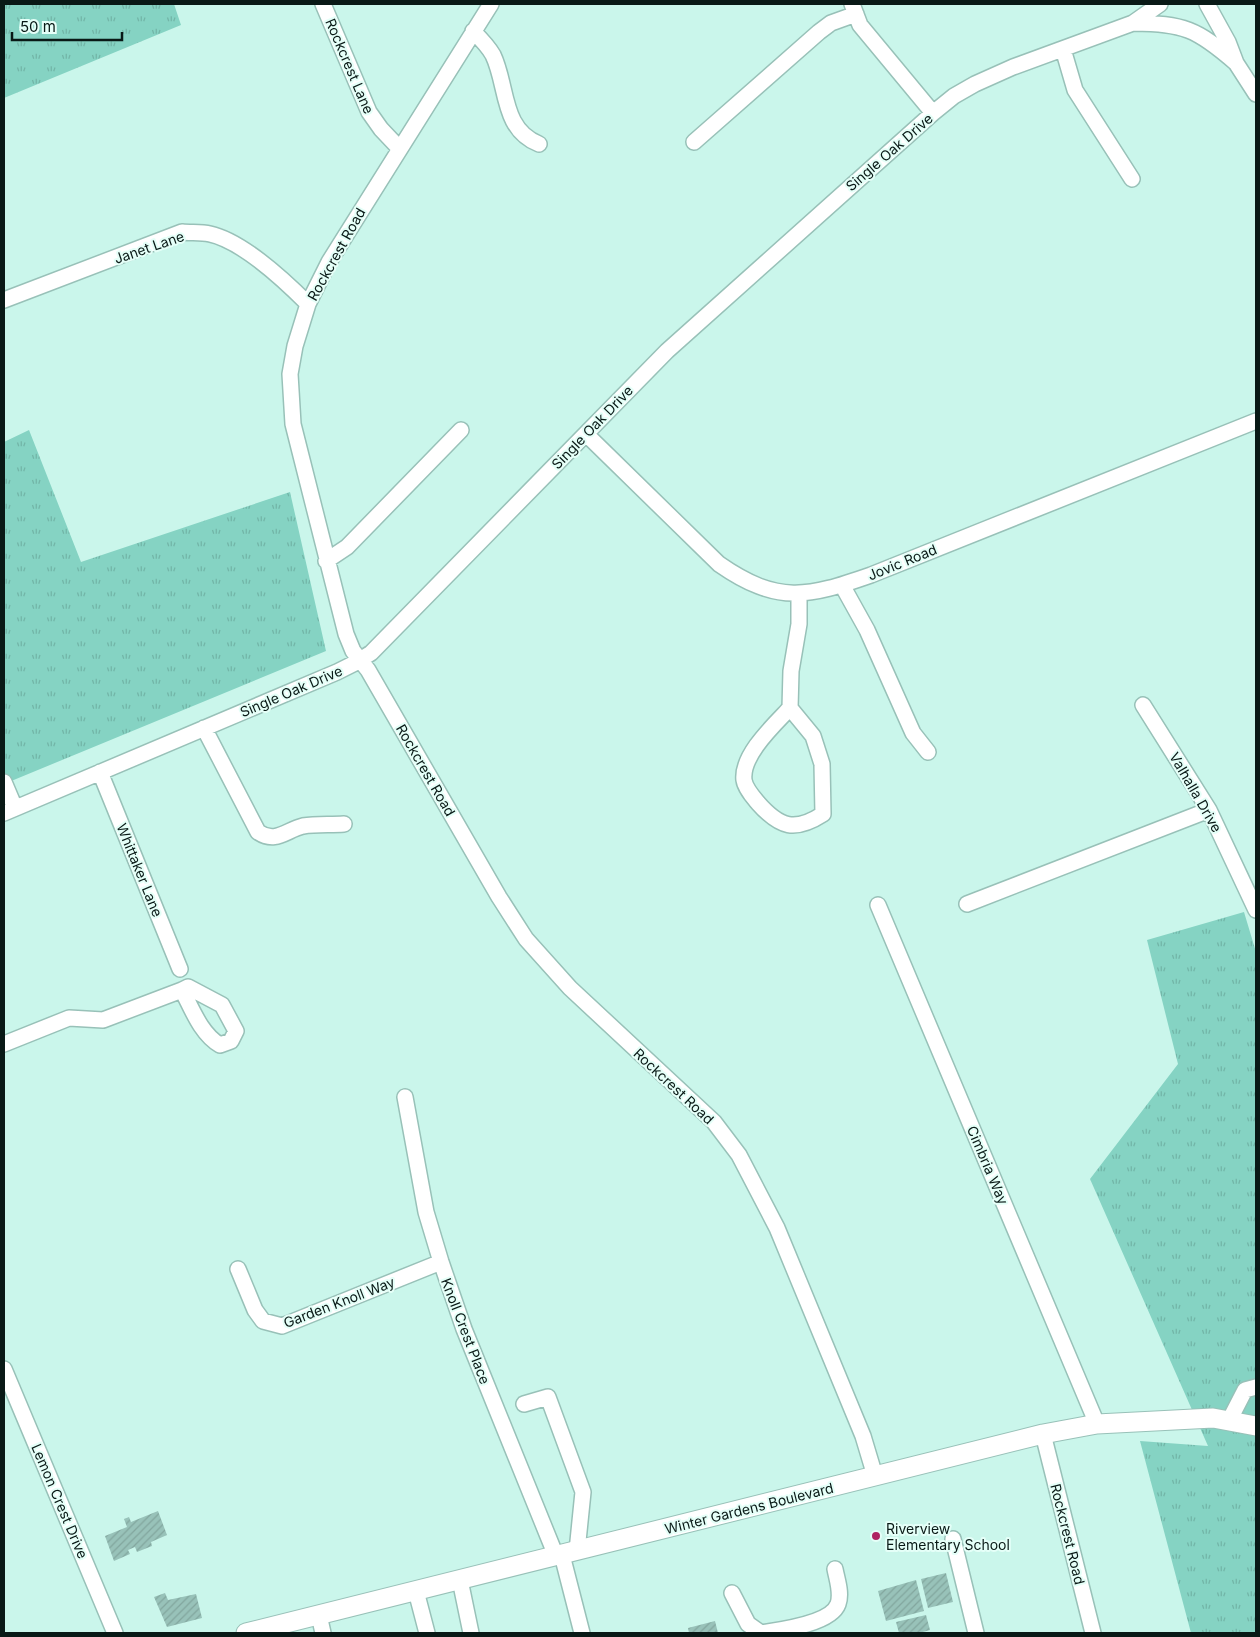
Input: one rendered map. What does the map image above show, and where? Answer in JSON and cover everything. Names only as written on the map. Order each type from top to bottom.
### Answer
[{"type":"main road","name":"Winter Gardens Boulevard","points":[[246,1633],[322,1624],[416,1591],[1043,1434],[1097,1424],[1213,1418],[1256,1426]]},
{"type":"street","name":"Rockcrest Lane","points":[[324,4],[369,112],[381,129],[399,148]]},
{"type":"street","name":"Rockcrest Road","points":[[491,4],[329,262],[308,304],[295,346],[290,374],[293,424],[326,561],[349,642],[368,670],[499,897],[526,939],[570,988],[714,1122],[739,1155],[776,1228],[863,1436],[875,1476]]},
{"type":"street","name":"Single Oak Drive","points":[[9,810],[360,660],[375,649],[432,592],[691,327],[933,113],[954,96],[975,84],[1133,23],[1160,4]]},
{"type":"street","points":[[1207,4],[1228,42],[1236,62],[1256,94]]},
{"type":"street","points":[[694,142],[819,32],[854,9],[860,24],[933,113]]},
{"type":"street","points":[[1133,23],[1169,24],[1186,27],[1216,46],[1236,62]]},
{"type":"street","points":[[473,31],[493,56],[510,118],[526,139],[538,144]]},
{"type":"street","points":[[1063,49],[1075,90],[1132,178]]},
{"type":"street","name":"Janet Lane","points":[[4,300],[182,232],[209,234],[227,240],[281,276],[308,304]]},
{"type":"street","name":"Jovic Road","points":[[586,434],[719,564],[739,578],[757,585],[773,591],[799,594],[842,585],[1256,421]]},
{"type":"street","points":[[326,561],[347,547],[460,430]]},
{"type":"street","points":[[842,585],[868,630],[913,734],[928,752]]},
{"type":"street","points":[[790,708],[756,746],[748,764],[744,780],[751,795],[765,812],[780,824],[797,825],[813,820],[823,814],[823,772],[812,736],[790,708],[791,671],[799,624],[799,594]]},
{"type":"street","name":"Valhalla Drive","points":[[1143,705],[1209,810],[1256,910]]},
{"type":"street","points":[[204,728],[258,832],[266,837],[275,838],[302,826],[344,824]]},
{"type":"street","name":"Whittaker Lane","points":[[100,772],[180,969]]},
{"type":"street","points":[[4,782],[9,810]]},
{"type":"street","points":[[967,904],[1209,810]]},
{"type":"street","name":"Cimbria Way","points":[[878,905],[1097,1424]]},
{"type":"street","points":[[4,1044],[69,1018],[89,1021],[103,1020],[182,990]]},
{"type":"street","name":"Knoll Crest Place","points":[[405,1096],[426,1212],[464,1329],[565,1554]]},
{"type":"street","name":"Garden Knoll Way","points":[[238,1269],[255,1310],[263,1321],[282,1326],[441,1262]]},
{"type":"street","name":"Lemon Crest Drive","points":[[5,1374],[115,1633]]},
{"type":"street","points":[[1229,1421],[1245,1390],[1256,1387]]},
{"type":"street","points":[[524,1404],[548,1397],[583,1492],[565,1554],[582,1633]]},
{"type":"street","name":"Rockcrest Road","points":[[1043,1434],[1093,1633]]},
{"type":"street","points":[[953,1538],[976,1633]]},
{"type":"street","points":[[732,1593],[748,1624],[761,1633],[778,1630],[824,1618],[834,1612],[839,1602],[835,1569]]},
{"type":"street","points":[[460,1580],[471,1633]]},
{"type":"street","points":[[416,1591],[427,1633]]},
{"type":"green space","points":[[4,4],[174,4],[181,25],[4,98]]},
{"type":"green space","points":[[29,430],[81,562],[290,492],[326,651],[4,784],[4,442]]},
{"type":"green space","points":[[1244,912],[1256,952],[1256,1633],[1191,1633],[1140,1441],[1208,1446],[1090,1179],[1178,1064],[1147,940]]},
{"type":"building","points":[[158,1511],[167,1535],[151,1542],[152,1546],[137,1552],[135,1547],[128,1550],[130,1554],[114,1561],[105,1536],[127,1527],[124,1519],[129,1517],[131,1522]]},
{"type":"building","points":[[946,1573],[953,1602],[928,1608],[921,1579]]},
{"type":"building","points":[[916,1580],[924,1611],[886,1621],[878,1591]]},
{"type":"building","points":[[165,1593],[168,1600],[196,1594],[202,1618],[167,1627],[154,1597]]},
{"type":"building","points":[[926,1615],[930,1630],[919,1633],[899,1633],[896,1622]]},
{"type":"building","points":[[715,1621],[718,1633],[689,1633],[688,1628]]},
{"type":"place","name":"Riverview Elementary School","points":[[876,1536]]}]
